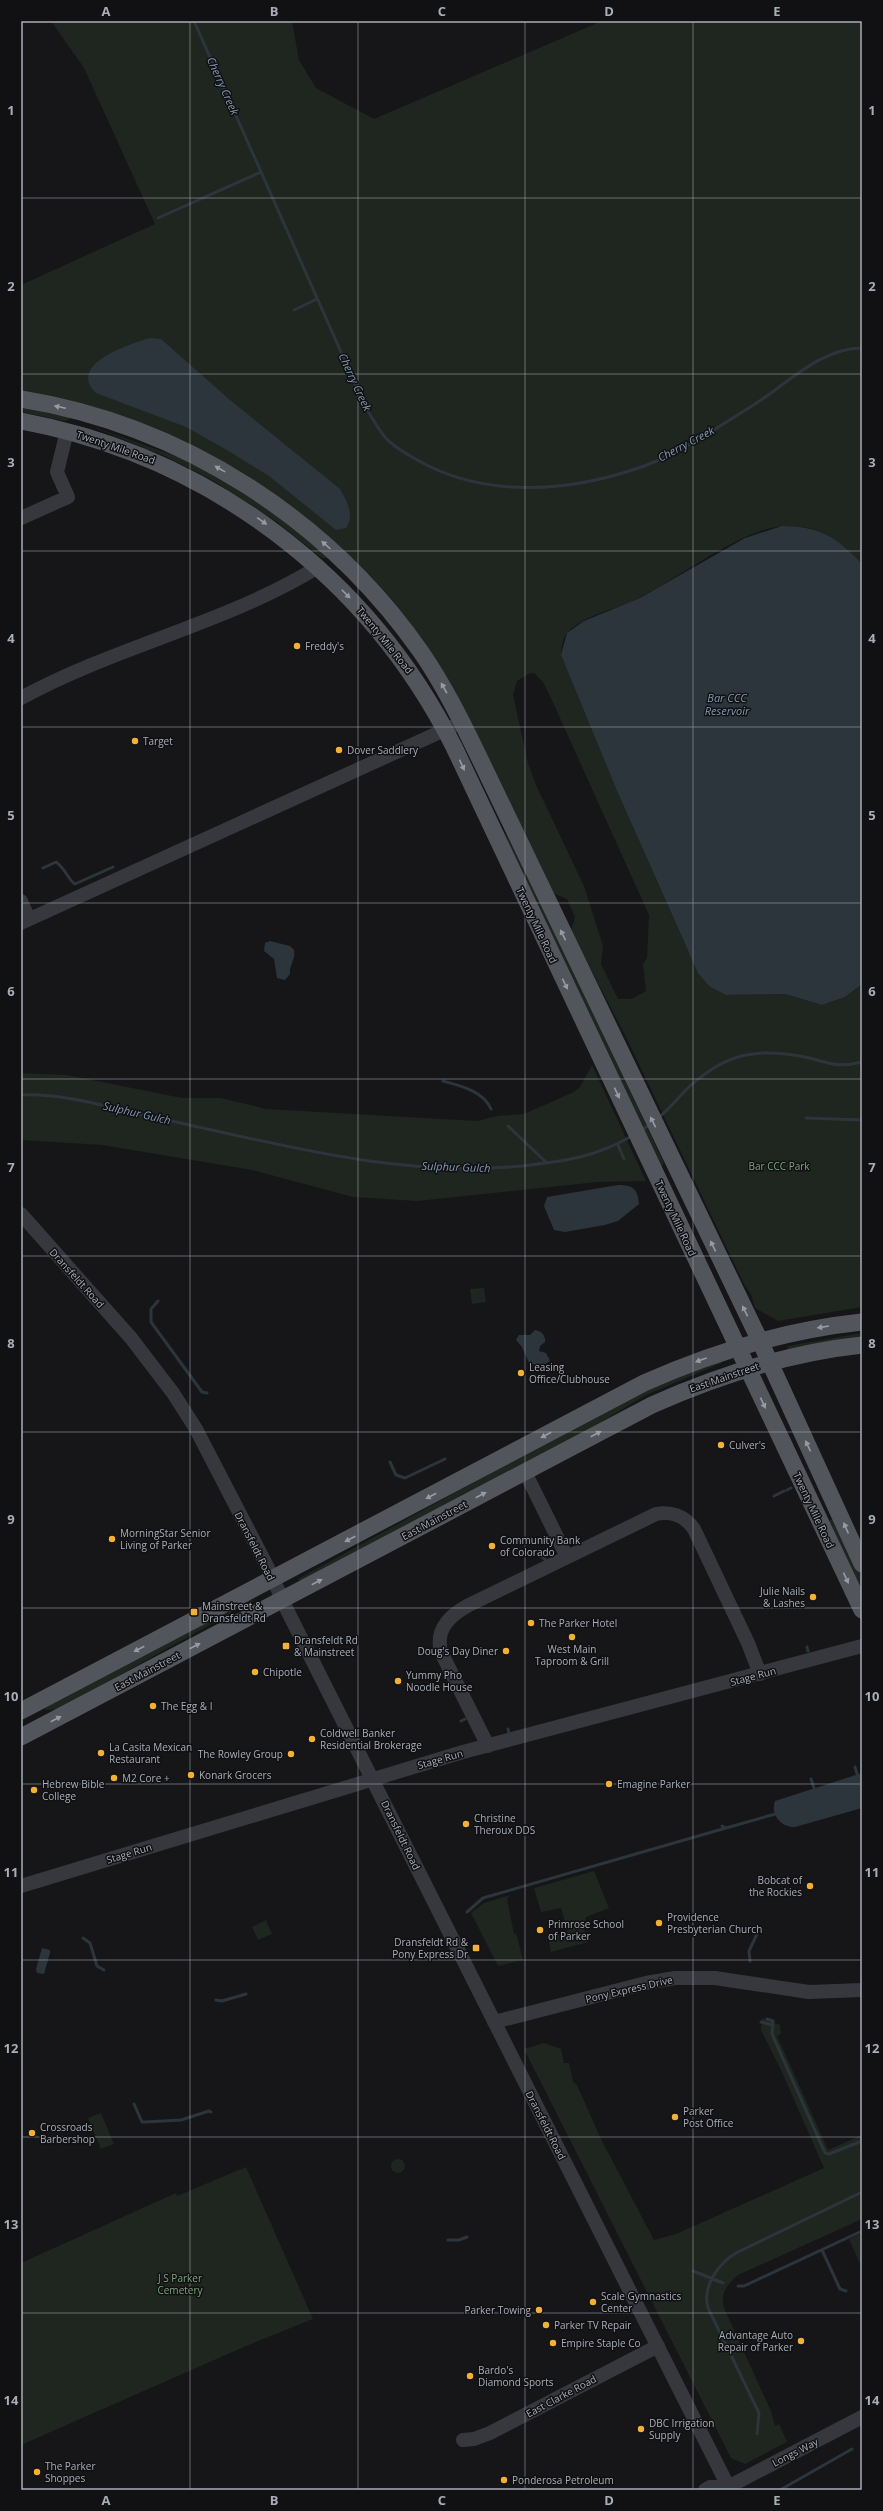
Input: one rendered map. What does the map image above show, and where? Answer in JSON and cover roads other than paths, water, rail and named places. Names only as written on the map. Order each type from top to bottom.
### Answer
[{"type":"main road","name":"Twenty Mile Road","points":[[21,399],[81,412],[175,446],[244,483],[305,527],[359,577],[410,637],[441,682],[462,722],[616,1046],[760,1341],[862,1564]]},
{"type":"main road","name":"Twenty Mile Road","points":[[21,421],[67,431],[143,456],[210,488],[265,524],[318,567],[352,600],[396,653],[430,702],[445,730],[862,1610]]},
{"type":"main road","points":[[67,431],[73,423],[82,422],[155,446],[175,446]]},
{"type":"main road","points":[[318,567],[325,565],[337,567],[367,597],[396,633],[410,637]]},
{"type":"main road","points":[[21,1711],[644,1383],[760,1341],[816,1329],[862,1322]]},
{"type":"main road","name":"East Mainstreet","points":[[21,1737],[652,1405],[747,1368],[817,1351],[862,1345]]},
{"type":"street","points":[[21,518],[68,497],[57,472],[67,431]]},
{"type":"street","points":[[21,698],[81,669],[171,635],[287,586],[318,567]]},
{"type":"street","points":[[21,901],[25,921],[462,722]]},
{"type":"street","name":"Dransfeldt Road","points":[[21,1214],[131,1338],[169,1388],[196,1429],[374,1779],[728,2489]]},
{"type":"street","points":[[525,1472],[567,1557]]},
{"type":"street","points":[[488,1746],[441,1652],[440,1640],[443,1626],[448,1618],[459,1610],[654,1515],[670,1514],[685,1519],[696,1532],[750,1647],[760,1674]]},
{"type":"street","name":"Stage Run","points":[[21,1886],[488,1746],[862,1646]]},
{"type":"street","name":"Pony Express Drive","points":[[494,2022],[646,1983],[675,1978],[715,1978],[809,1992],[862,1990]]},
{"type":"street","name":"East Clarke Road","points":[[463,2440],[474,2439],[490,2434],[658,2346]]},
{"type":"street","name":"Longs Way","points":[[705,2490],[710,2487],[728,2489],[862,2417]]},
{"type":"water","points":[[150,338],[161,339],[230,400],[340,489],[349,508],[350,514],[349,523],[346,528],[336,530],[269,476],[186,427],[96,393],[89,383],[89,373],[95,364],[116,350]]},
{"type":"water","name":"Bar CCC Reservoir","points":[[782,526],[807,528],[827,535],[836,540],[862,564],[862,984],[845,997],[822,1005],[785,994],[726,995],[710,987],[698,973],[617,791],[561,655],[567,633],[584,621],[640,598],[745,538]]},
{"type":"water","points":[[270,941],[290,946],[294,950],[290,974],[285,980],[277,978],[274,959],[264,951],[265,943]]},
{"type":"water","points":[[618,1185],[633,1188],[636,1191],[639,1204],[618,1221],[605,1225],[565,1232],[554,1230],[544,1206],[547,1197]]},
{"type":"water","points":[[535,1330],[544,1335],[545,1342],[540,1346],[539,1351],[546,1353],[550,1361],[537,1369],[534,1364],[530,1365],[522,1347],[516,1340],[519,1335],[530,1335]]},
{"type":"water","points":[[862,1773],[862,1808],[795,1827],[790,1827],[778,1820],[774,1811],[775,1801]]},
{"type":"water","points":[[42,1948],[50,1950],[44,1974],[37,1973],[36,1969]]},
{"type":"waterway","name":"Cherry Creek","points":[[194,21],[365,406],[384,436],[400,450],[419,461],[445,473],[473,481],[501,486],[530,488],[559,486],[588,482],[616,475],[644,466],[672,454],[713,431],[818,361],[832,354],[862,348]]},
{"type":"waterway","points":[[158,218],[261,172]]},
{"type":"waterway","points":[[294,310],[317,299]]},
{"type":"waterway","points":[[43,868],[56,862],[75,884],[113,867]]},
{"type":"waterway","name":"Sulphur Gulch","points":[[658,1118],[703,1075],[728,1060],[741,1056],[768,1053],[800,1056],[830,1064],[844,1065],[862,1062]]},
{"type":"waterway","points":[[443,1081],[471,1090],[483,1098],[491,1109]]},
{"type":"waterway","name":"Sulphur Gulch","points":[[21,1095],[55,1096],[88,1102],[336,1156],[382,1163],[428,1167],[475,1168],[522,1166],[566,1160],[592,1154],[632,1136]]},
{"type":"waterway","points":[[806,1118],[862,1120]]},
{"type":"waterway","name":"Sulphur Gulch","points":[[640,1131],[651,1124]]},
{"type":"waterway","points":[[508,1126],[547,1163]]},
{"type":"waterway","points":[[618,1145],[624,1159]]},
{"type":"waterway","points":[[158,1301],[151,1309],[151,1322],[202,1392],[207,1393]]},
{"type":"waterway","points":[[390,1462],[396,1475],[405,1478],[445,1459]]},
{"type":"waterway","points":[[787,1490],[791,1488]]},
{"type":"waterway","points":[[774,1496],[784,1491]]},
{"type":"waterway","points":[[539,1555],[546,1560]]},
{"type":"waterway","points":[[807,1647],[808,1651]]},
{"type":"waterway","points":[[461,1721],[465,1719]]},
{"type":"waterway","points":[[508,1729],[509,1733]]},
{"type":"waterway","points":[[855,1767],[858,1777]]},
{"type":"waterway","points":[[811,1779],[815,1791]]},
{"type":"waterway","points":[[722,1826],[726,1828],[779,1813]]},
{"type":"waterway","points":[[467,1912],[483,1898],[726,1828]]},
{"type":"waterway","points":[[750,1961],[749,1951],[758,1932]]},
{"type":"waterway","points":[[83,1938],[90,1943],[97,1966],[104,1970]]},
{"type":"waterway","points":[[216,2000],[222,2001],[246,1994]]},
{"type":"waterway","points":[[767,2019],[773,2021],[772,2034],[825,2153],[829,2154],[862,2141]]},
{"type":"waterway","points":[[761,2022],[773,2025]]},
{"type":"waterway","points":[[134,2104],[142,2122],[181,2120],[209,2111],[211,2112]]},
{"type":"waterway","points":[[757,2434],[759,2413],[708,2308],[707,2292],[709,2284],[723,2263],[736,2253],[862,2192]]},
{"type":"waterway","points":[[738,2286],[744,2286],[862,2231]]},
{"type":"waterway","points":[[448,2240],[459,2240],[467,2237]]},
{"type":"waterway","points":[[822,2250],[840,2289],[846,2291]]},
{"type":"waterway","points":[[693,2271],[723,2283]]},
{"type":"waterway","points":[[780,2490],[852,2449]]},
{"type":"place","name":"Freddy's","points":[[297,646]]},
{"type":"place","name":"Target","points":[[135,741]]},
{"type":"place","name":"Dover Saddlery","points":[[339,750]]},
{"type":"place","name":"Leasing Office/Clubhouse","points":[[521,1373]]},
{"type":"place","name":"Culver's","points":[[721,1445]]},
{"type":"place","name":"MorningStar Senior Living of Parker","points":[[112,1539]]},
{"type":"place","name":"Community Bank of Colorado","points":[[492,1546]]},
{"type":"place","name":"Julie Nails & Lashes","points":[[813,1597]]},
{"type":"place","name":"Mainstreet & Dransfeldt Rd","points":[[194,1612]]},
{"type":"place","name":"The Parker Hotel","points":[[531,1623]]},
{"type":"place","name":"West Main Taproom & Grill","points":[[572,1637]]},
{"type":"place","name":"Dransfeldt Rd & Mainstreet","points":[[286,1646]]},
{"type":"place","name":"Doug's Day Diner","points":[[506,1651]]},
{"type":"place","name":"Chipotle","points":[[255,1672]]},
{"type":"place","name":"Yummy Pho Noodle House","points":[[398,1681]]},
{"type":"place","name":"The Egg & I","points":[[153,1706]]},
{"type":"place","name":"Coldwell Banker Residential Brokerage","points":[[312,1739]]},
{"type":"place","name":"La Casita Mexican Restaurant","points":[[101,1753]]},
{"type":"place","name":"The Rowley Group","points":[[291,1754]]},
{"type":"place","name":"Konark Grocers","points":[[191,1775]]},
{"type":"place","name":"M2 Core +","points":[[114,1778]]},
{"type":"place","name":"Emagine Parker","points":[[609,1784]]},
{"type":"place","name":"Hebrew Bible College","points":[[34,1790]]},
{"type":"place","name":"Christine Theroux DDS","points":[[466,1824]]},
{"type":"place","name":"Bobcat of the Rockies","points":[[810,1886]]},
{"type":"place","name":"Providence Presbyterian Church","points":[[659,1923]]},
{"type":"place","name":"Primrose School of Parker","points":[[540,1930]]},
{"type":"place","name":"Dransfeldt Rd & Pony Express Dr","points":[[476,1948]]},
{"type":"place","name":"Parker Post Office","points":[[675,2117]]},
{"type":"place","name":"Crossroads Barbershop","points":[[32,2133]]},
{"type":"place","name":"Scale Gymnastics Center","points":[[593,2302]]},
{"type":"place","name":"Parker Towing","points":[[539,2310]]},
{"type":"place","name":"Parker TV Repair","points":[[546,2325]]},
{"type":"place","name":"Advantage Auto Repair of Parker","points":[[801,2341]]},
{"type":"place","name":"Empire Staple Co","points":[[553,2343]]},
{"type":"place","name":"Bardo's Diamond Sports","points":[[470,2376]]},
{"type":"place","name":"DBC Irrigation Supply","points":[[641,2429]]},
{"type":"place","name":"The Parker Shoppes","points":[[37,2472]]},
{"type":"place","name":"Ponderosa Petroleum","points":[[504,2480]]},
{"type":"park label","name":"Bar CCC Park","points":[[779,1166]]},
{"type":"park label","name":"J S Parker Cemetery","points":[[180,2284]]}]
